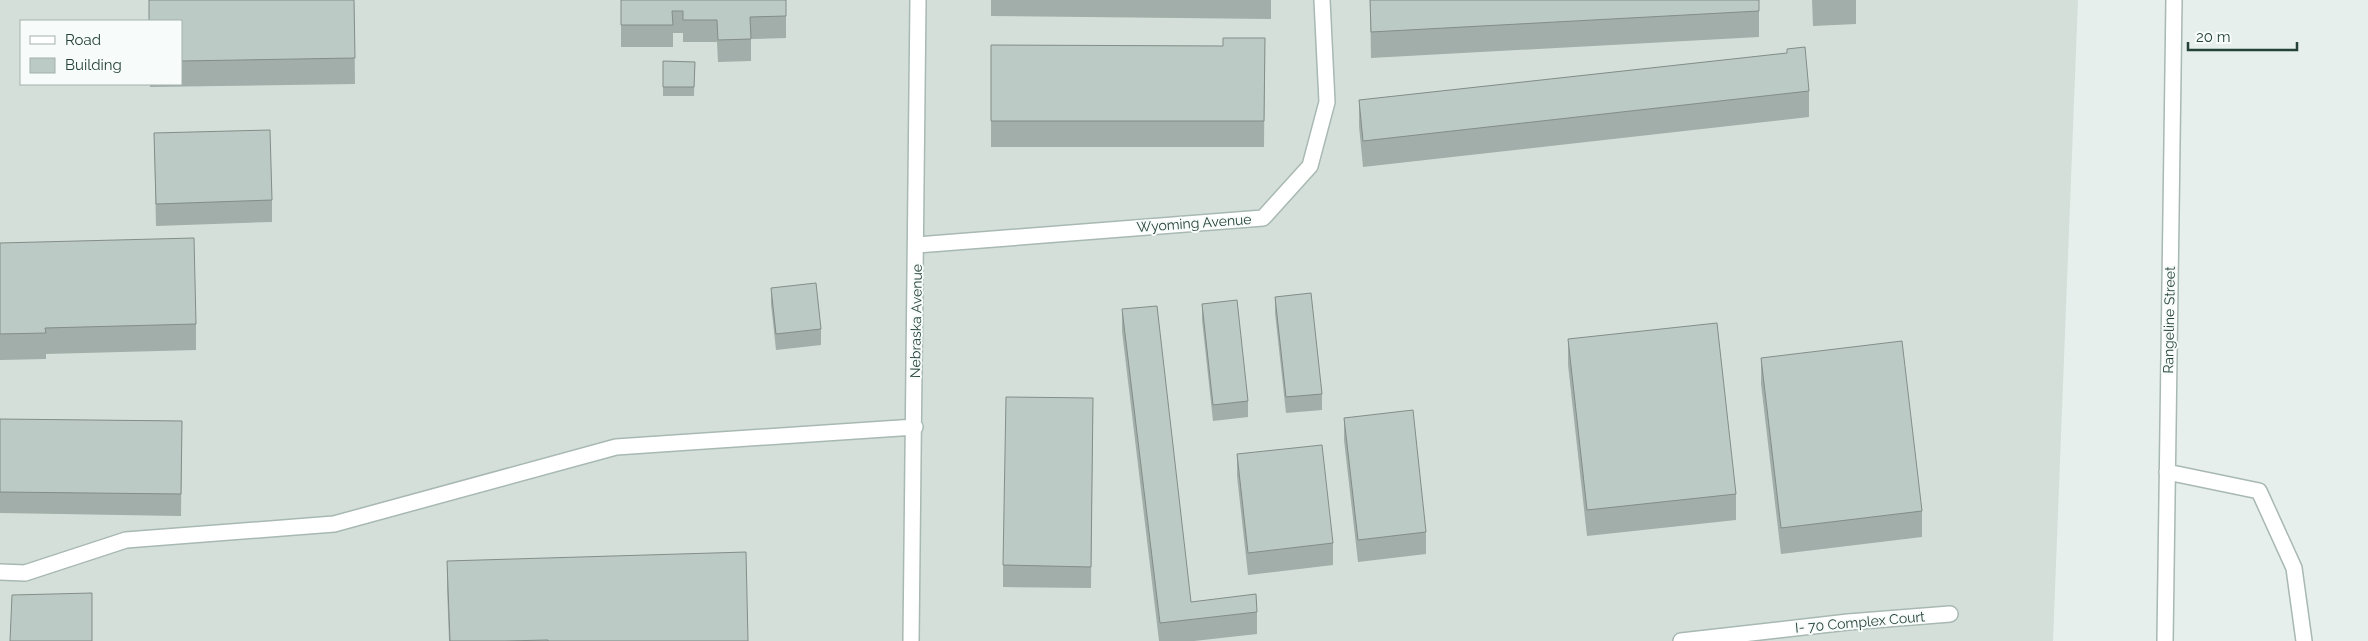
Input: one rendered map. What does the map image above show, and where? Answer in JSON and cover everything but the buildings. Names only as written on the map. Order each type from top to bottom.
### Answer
[{"type":"street","name":"Nebraska Avenue","points":[[911,641],[917,245],[918,0]]},
{"type":"street","name":"Wyoming Avenue","points":[[917,245],[1263,218],[1310,166],[1327,102],[1322,0]]},
{"type":"street","name":"Rangeline Street","points":[[2165,641],[2174,0]]},
{"type":"street","points":[[0,572],[25,572],[126,540],[334,524],[616,448],[915,427]]},
{"type":"street","points":[[2167,472],[2259,492],[2294,568],[2304,641]]},
{"type":"street","name":"I- 70 Complex Court","points":[[1680,641],[1848,622],[1950,614]]},
{"type":"shaded area","points":[[0,0],[2078,0],[2053,641],[0,641]]}]
